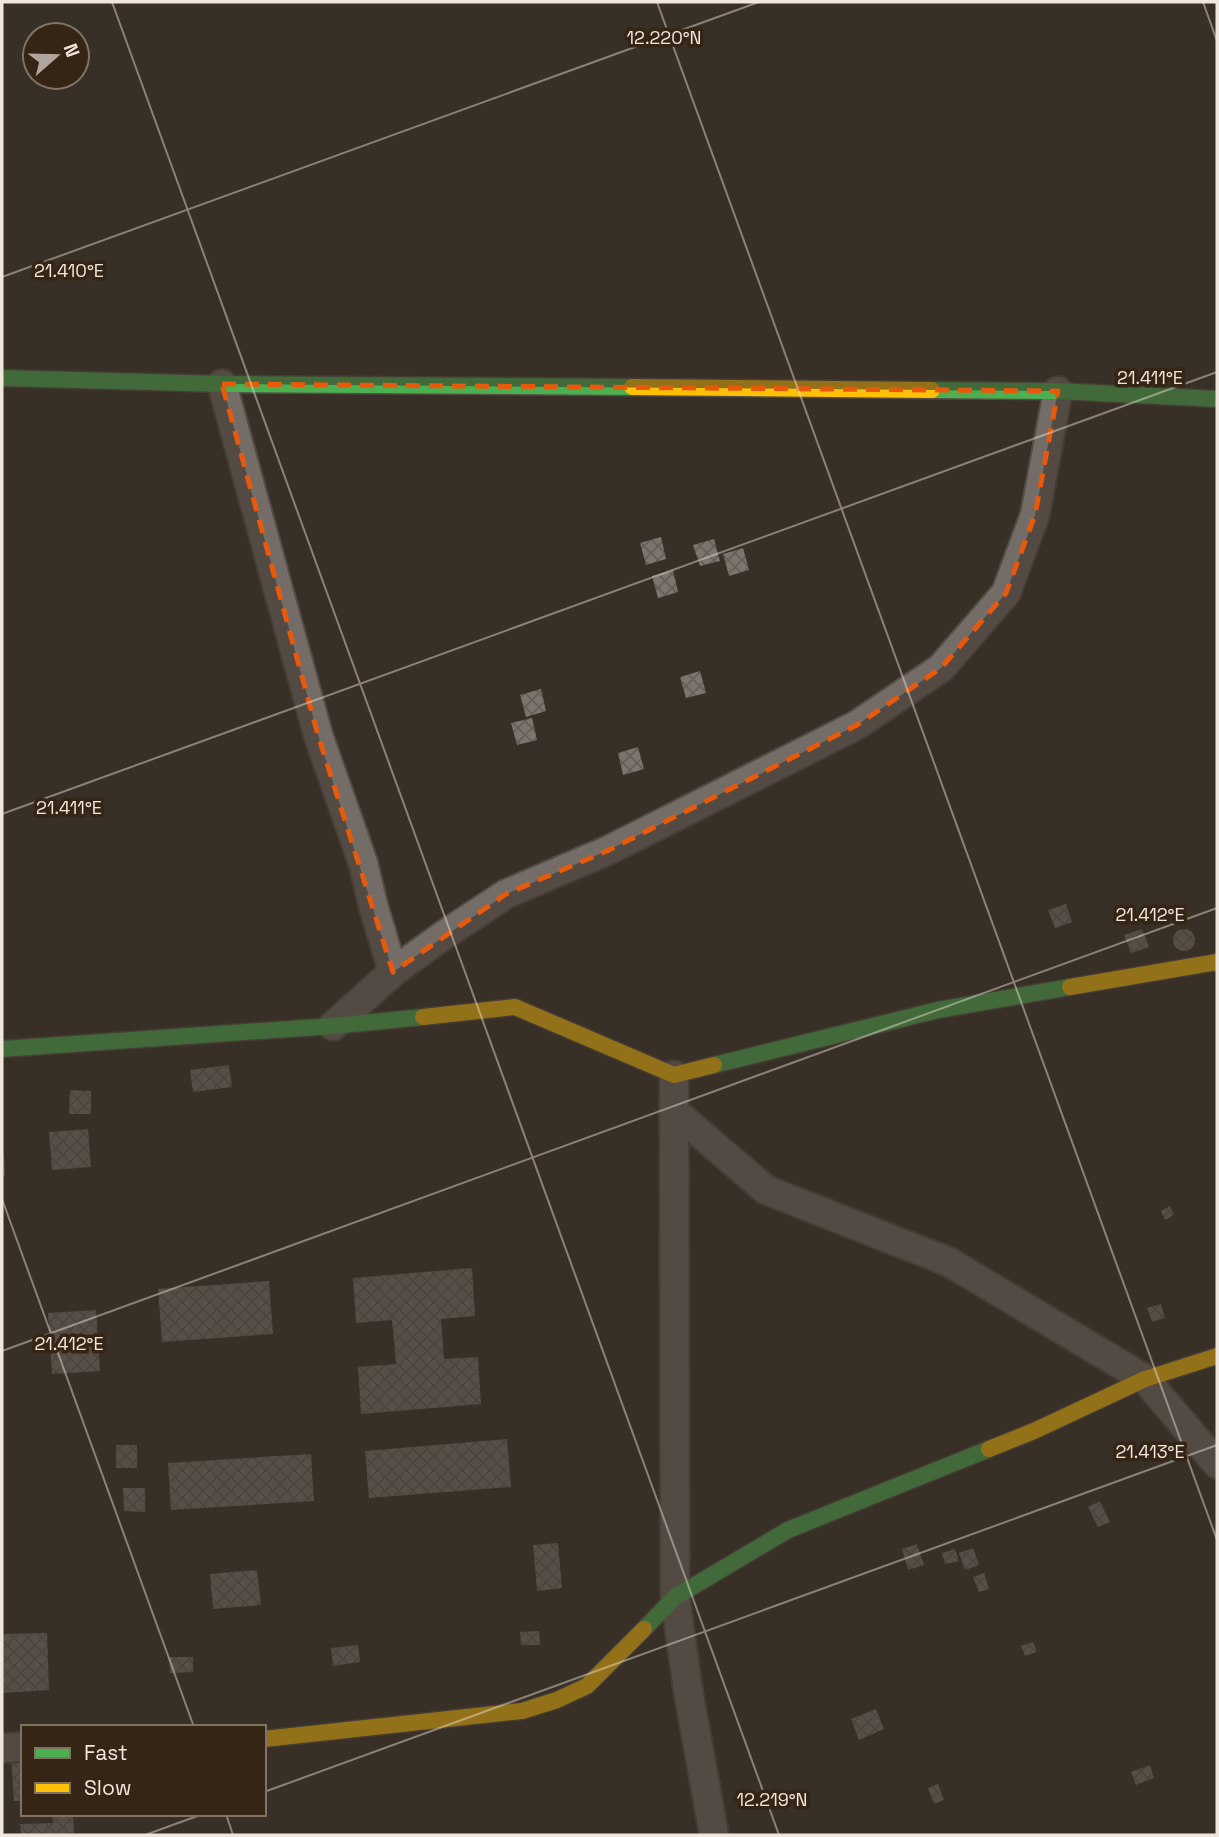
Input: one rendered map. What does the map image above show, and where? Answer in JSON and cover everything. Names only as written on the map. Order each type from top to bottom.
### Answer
[{"type":"street","points":[[2,378],[222,384],[1058,391],[1217,400]]},
{"type":"street","points":[[222,384],[318,735],[363,863],[393,972]]},
{"type":"street","points":[[333,1026],[393,972],[506,894],[609,850],[857,725],[941,668],[1006,593],[1035,515],[1058,391]]},
{"type":"street","points":[[2,1049],[333,1026],[514,1007],[674,1075],[938,1010],[1217,962]]},
{"type":"street","points":[[674,1075],[675,1597],[688,1690],[714,1835]]},
{"type":"street","points":[[674,1111],[766,1190],[949,1262],[1145,1379],[1217,1464]]},
{"type":"street","points":[[266,1739],[522,1711],[557,1700],[587,1686],[675,1597],[788,1530],[1034,1431],[1145,1379],[1217,1356]]},
{"type":"street","points":[[2,1748],[21,1747]]},
{"type":"highlighted area","points":[[222,384],[1058,391],[1035,515],[1006,593],[941,668],[857,725],[609,850],[506,894],[393,972],[318,735]]},
{"type":"building","points":[[661,537],[666,559],[646,565],[640,543]]},
{"type":"building","points":[[714,539],[720,561],[700,566],[693,545]]},
{"type":"building","points":[[743,548],[749,570],[729,576],[723,554]]},
{"type":"building","points":[[673,570],[678,592],[658,598],[652,576]]},
{"type":"building","points":[[700,671],[706,693],[686,698],[680,677]]},
{"type":"building","points":[[541,689],[546,711],[526,717],[520,695]]},
{"type":"building","points":[[532,718],[537,740],[517,745],[511,723]]},
{"type":"building","points":[[638,747],[644,769],[623,775],[618,753]]},
{"type":"building","points":[[1066,904],[1072,922],[1055,928],[1048,910]]},
{"type":"building","points":[[1142,929],[1149,947],[1131,953],[1124,935]]},
{"type":"building","points":[[1180,929],[1188,929],[1195,936],[1195,944],[1188,951],[1180,951],[1173,944],[1173,936]]},
{"type":"building","points":[[229,1065],[232,1087],[193,1092],[190,1070]]},
{"type":"building","points":[[70,1090],[91,1091],[91,1114],[69,1114]]},
{"type":"building","points":[[88,1129],[91,1167],[52,1170],[49,1132]]},
{"type":"building","points":[[4,1154],[5,1176],[2,1176]]},
{"type":"building","points":[[1170,1206],[1174,1215],[1165,1220],[1161,1211]]},
{"type":"building","points":[[472,1268],[475,1316],[441,1319],[444,1359],[478,1357],[481,1404],[361,1414],[358,1367],[396,1364],[392,1320],[356,1323],[353,1278]]},
{"type":"building","points":[[269,1281],[273,1334],[162,1342],[158,1289]]},
{"type":"building","points":[[1161,1304],[1165,1318],[1152,1322],[1147,1308]]},
{"type":"building","points":[[96,1310],[100,1371],[52,1374],[48,1313]]},
{"type":"building","points":[[507,1439],[511,1487],[369,1498],[365,1451]]},
{"type":"building","points":[[116,1445],[137,1445],[137,1468],[116,1468]]},
{"type":"building","points":[[311,1454],[314,1501],[171,1510],[168,1463]]},
{"type":"building","points":[[123,1488],[145,1488],[145,1512],[124,1511]]},
{"type":"building","points":[[1100,1501],[1110,1522],[1098,1527],[1088,1507]]},
{"type":"building","points":[[558,1543],[562,1588],[537,1591],[533,1545]]},
{"type":"building","points":[[917,1544],[924,1565],[908,1570],[902,1549]]},
{"type":"building","points":[[973,1548],[979,1565],[965,1570],[959,1553]]},
{"type":"building","points":[[955,1549],[959,1561],[945,1564],[942,1553]]},
{"type":"building","points":[[257,1570],[261,1605],[213,1609],[210,1574]]},
{"type":"building","points":[[984,1573],[989,1589],[979,1592],[973,1577]]},
{"type":"building","points":[[539,1631],[540,1645],[521,1645],[520,1632]]},
{"type":"building","points":[[47,1633],[49,1690],[2,1693],[2,1634]]},
{"type":"building","points":[[1033,1642],[1037,1652],[1025,1656],[1021,1646]]},
{"type":"building","points":[[358,1645],[360,1662],[333,1666],[331,1648]]},
{"type":"building","points":[[169,1657],[193,1657],[193,1672],[170,1673]]},
{"type":"building","points":[[876,1709],[884,1729],[859,1740],[851,1719]]},
{"type":"building","points":[[21,1756],[21,1801],[14,1801],[11,1757]]},
{"type":"building","points":[[1150,1765],[1154,1778],[1136,1785],[1131,1772]]},
{"type":"building","points":[[938,1784],[944,1800],[934,1804],[928,1788]]},
{"type":"building","points":[[52,1816],[73,1816],[74,1835],[21,1835],[20,1824],[53,1823]]},
{"type":"traffic: fast","points":[[2,378],[222,384],[632,387]]},
{"type":"traffic: fast","points":[[932,390],[1058,391],[1217,399]]},
{"type":"traffic: fast","points":[[714,1065],[938,1010],[1070,987]]},
{"type":"traffic: fast","points":[[2,1049],[333,1026],[423,1017]]},
{"type":"traffic: fast","points":[[644,1629],[675,1597],[788,1530],[989,1449]]},
{"type":"traffic: slow","points":[[632,387],[932,390]]},
{"type":"traffic: slow","points":[[1070,987],[1217,962]]},
{"type":"traffic: slow","points":[[423,1017],[515,1007],[674,1075],[714,1065]]},
{"type":"traffic: slow","points":[[989,1449],[1145,1379],[1217,1356]]},
{"type":"traffic: slow","points":[[266,1739],[522,1711],[557,1700],[587,1686],[644,1629]]}]
